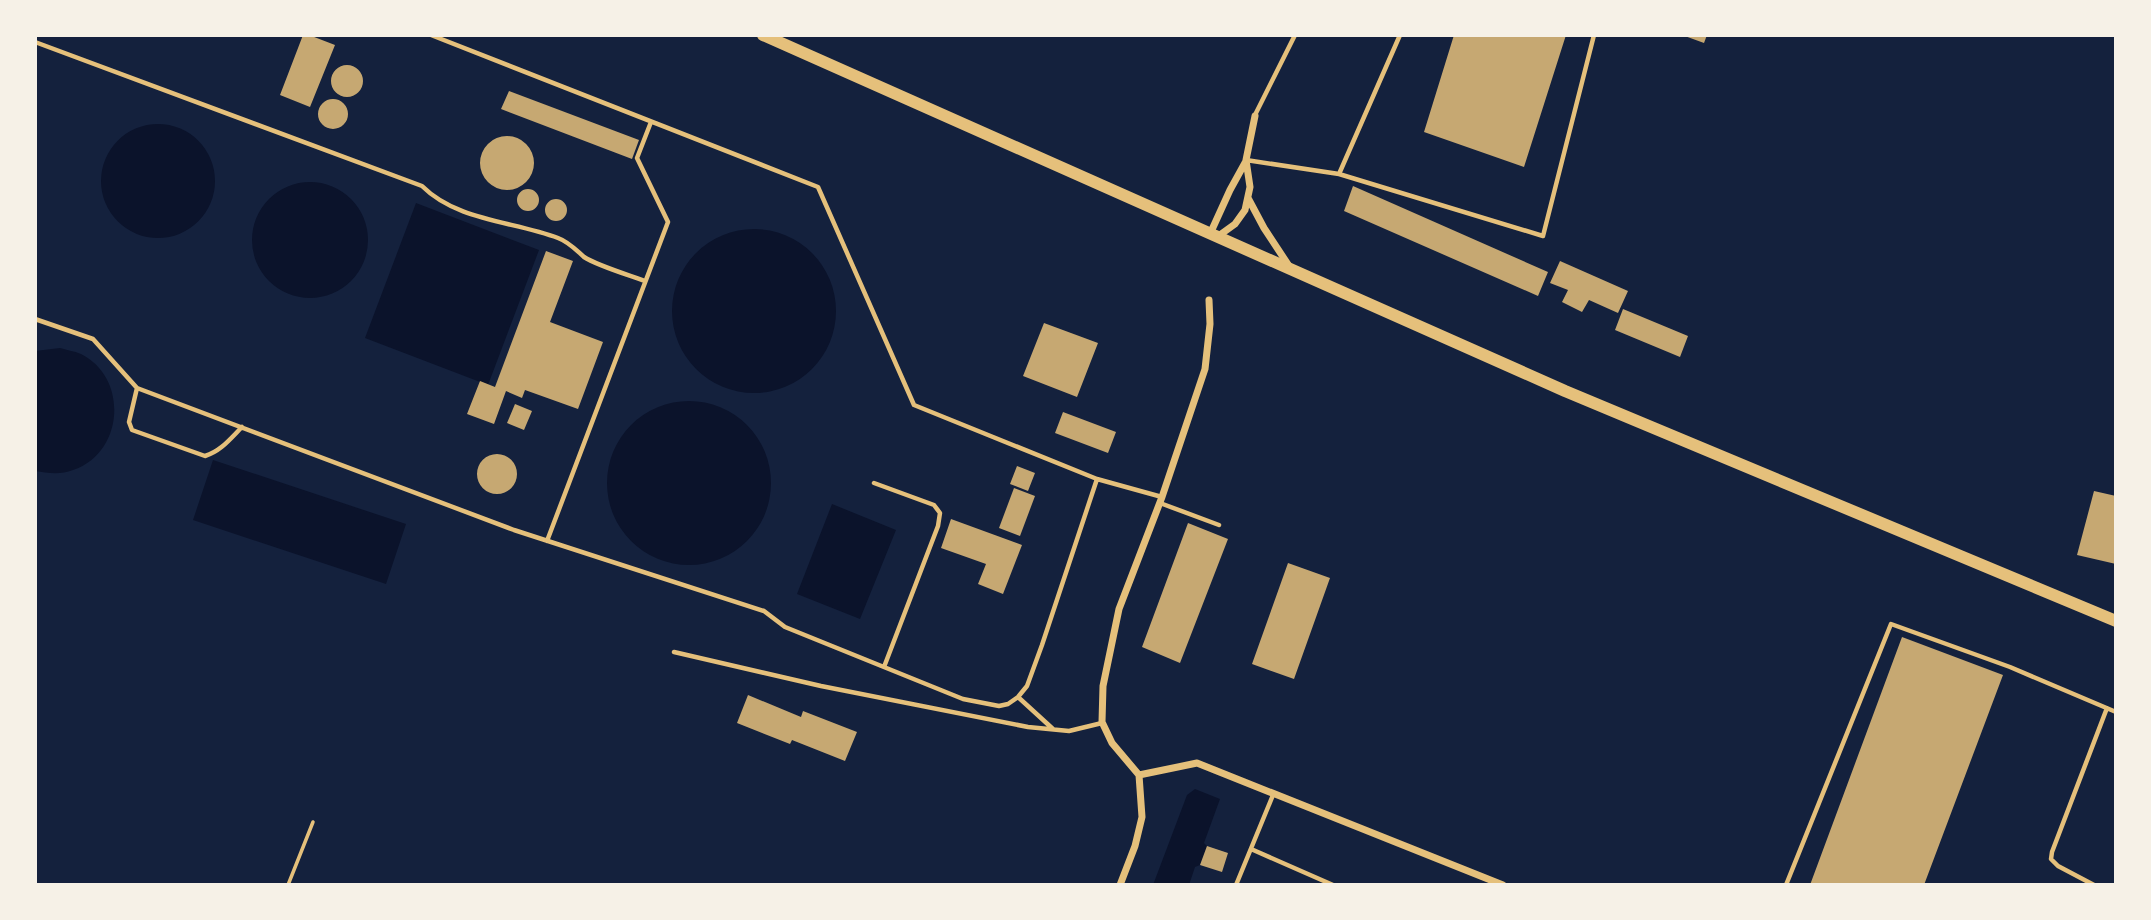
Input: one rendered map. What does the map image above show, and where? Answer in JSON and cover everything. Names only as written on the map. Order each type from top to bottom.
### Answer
[{"type":"main road","points":[[763,35],[1565,391],[2116,621]]},
{"type":"street","points":[[1213,236],[1230,190],[1246,160],[1255,116]]},
{"type":"street","points":[[1213,236],[1240,217],[1250,187],[1246,160]]},
{"type":"street","points":[[1248,198],[1292,271]]},
{"type":"street","points":[[1120,885],[1135,846],[1142,817],[1139,775],[1112,743],[1102,722],[1103,686],[1119,609],[1205,369],[1210,324],[1209,300]]},
{"type":"street","points":[[1139,775],[1197,763],[1503,885]]},
{"type":"lane","points":[[431,35],[818,187],[914,405],[1219,525]]},
{"type":"lane","points":[[1255,116],[1295,35]]},
{"type":"lane","points":[[1339,174],[1400,35]]},
{"type":"lane","points":[[1246,160],[1339,174],[1543,236],[1594,35]]},
{"type":"lane","points":[[35,42],[422,186],[435,199],[455,209],[559,239],[586,258],[645,281]]},
{"type":"lane","points":[[547,541],[668,222],[637,158],[651,122]]},
{"type":"lane","points":[[35,319],[93,339],[136,388],[547,541],[764,611],[785,627],[963,699],[985,705],[1008,704],[1027,686],[1097,479]]},
{"type":"lane","points":[[136,388],[130,422],[132,430],[205,456],[222,447],[242,427]]},
{"type":"lane","points":[[874,483],[934,505],[940,513],[938,526],[884,667]]},
{"type":"lane","points":[[1786,885],[1891,624],[2010,667],[2116,712]]},
{"type":"lane","points":[[674,652],[832,688],[1028,727],[1069,731],[1102,722]]},
{"type":"lane","points":[[1018,697],[1053,729]]},
{"type":"lane","points":[[2094,885],[2051,859],[2107,708]]},
{"type":"lane","points":[[1237,885],[1273,795]]},
{"type":"lane","points":[[1251,849],[1333,885]]},
{"type":"path","points":[[288,885],[313,822]]},
{"type":"water","points":[[158,124],[180,128],[190,133],[206,149],[211,159],[215,181],[211,203],[206,213],[190,229],[180,234],[158,238],[136,234],[126,229],[110,213],[105,203],[101,181],[105,159],[110,149],[126,133],[136,128]]},
{"type":"water","points":[[310,182],[332,186],[351,199],[364,218],[368,240],[364,262],[351,281],[332,294],[310,298],[288,294],[269,281],[256,262],[252,240],[256,218],[269,199],[288,186]]},
{"type":"water","points":[[416,203],[539,250],[488,385],[365,338]]},
{"type":"water","points":[[754,229],[785,235],[812,253],[830,280],[836,311],[830,342],[812,369],[785,387],[754,393],[723,387],[696,369],[678,342],[672,311],[678,280],[696,253],[723,235]]},
{"type":"water","points":[[60,348],[81,354],[97,365],[107,380],[113,397],[111,432],[103,448],[90,461],[73,470],[59,473],[35,471],[35,351]]},
{"type":"water","points":[[689,401],[720,407],[747,425],[765,452],[771,483],[765,514],[747,541],[720,559],[689,565],[658,559],[631,541],[613,514],[607,483],[613,452],[631,425],[658,407]]},
{"type":"water","points":[[213,460],[406,524],[386,584],[193,520]]},
{"type":"water","points":[[832,504],[896,530],[860,619],[797,594]]},
{"type":"water","points":[[1195,789],[1220,799],[1204,843],[1207,846],[1200,865],[1195,867],[1189,885],[1153,885],[1187,795]]},
{"type":"building","points":[[303,35],[335,45],[310,107],[280,95]]},
{"type":"building","points":[[1454,35],[1566,35],[1524,167],[1424,132]]},
{"type":"building","points":[[1682,35],[1707,35],[1704,43]]},
{"type":"building","points":[[347,65],[358,70],[363,81],[358,92],[347,97],[336,92],[331,81],[336,70]]},
{"type":"building","points":[[509,91],[639,140],[632,159],[501,109]]},
{"type":"building","points":[[333,99],[344,103],[348,114],[344,125],[333,129],[322,125],[318,114],[322,103]]},
{"type":"building","points":[[507,136],[526,144],[534,163],[526,182],[507,190],[488,182],[480,163],[488,144]]},
{"type":"building","points":[[1353,186],[1548,272],[1538,296],[1344,211]]},
{"type":"building","points":[[524,189],[532,189],[539,196],[539,204],[532,211],[524,211],[517,204],[517,196]]},
{"type":"building","points":[[556,199],[564,202],[567,210],[564,218],[556,221],[548,218],[545,210],[548,202]]},
{"type":"building","points":[[546,251],[573,261],[550,322],[603,342],[578,409],[525,390],[522,398],[506,391],[494,424],[467,414],[480,381],[495,387]]},
{"type":"building","points":[[1560,261],[1628,291],[1618,313],[1589,300],[1582,312],[1562,302],[1568,290],[1550,283]]},
{"type":"building","points":[[1623,309],[1688,336],[1680,357],[1615,330]]},
{"type":"building","points":[[1044,323],[1098,343],[1077,397],[1023,376]]},
{"type":"building","points":[[515,404],[532,411],[524,430],[507,423]]},
{"type":"building","points":[[1063,412],[1116,432],[1108,453],[1055,433]]},
{"type":"building","points":[[497,454],[505,455],[511,460],[516,466],[516,482],[511,488],[505,493],[497,494],[489,493],[483,488],[478,482],[477,474],[478,466],[483,460],[489,455]]},
{"type":"building","points":[[1017,466],[1035,473],[1028,491],[1010,484]]},
{"type":"building","points":[[1014,488],[1035,496],[1020,536],[999,528]]},
{"type":"building","points":[[2094,491],[2116,496],[2116,564],[2077,555]]},
{"type":"building","points":[[951,519],[1022,545],[1003,594],[978,584],[986,564],[941,548]]},
{"type":"building","points":[[1188,523],[1228,539],[1180,663],[1142,647]]},
{"type":"building","points":[[1288,563],[1330,578],[1294,679],[1252,664]]},
{"type":"building","points":[[1902,637],[2003,675],[1924,885],[1810,885]]},
{"type":"building","points":[[748,695],[801,717],[803,711],[857,732],[845,761],[792,740],[790,744],[737,723]]},
{"type":"building","points":[[1207,846],[1228,853],[1222,872],[1200,865]]}]
